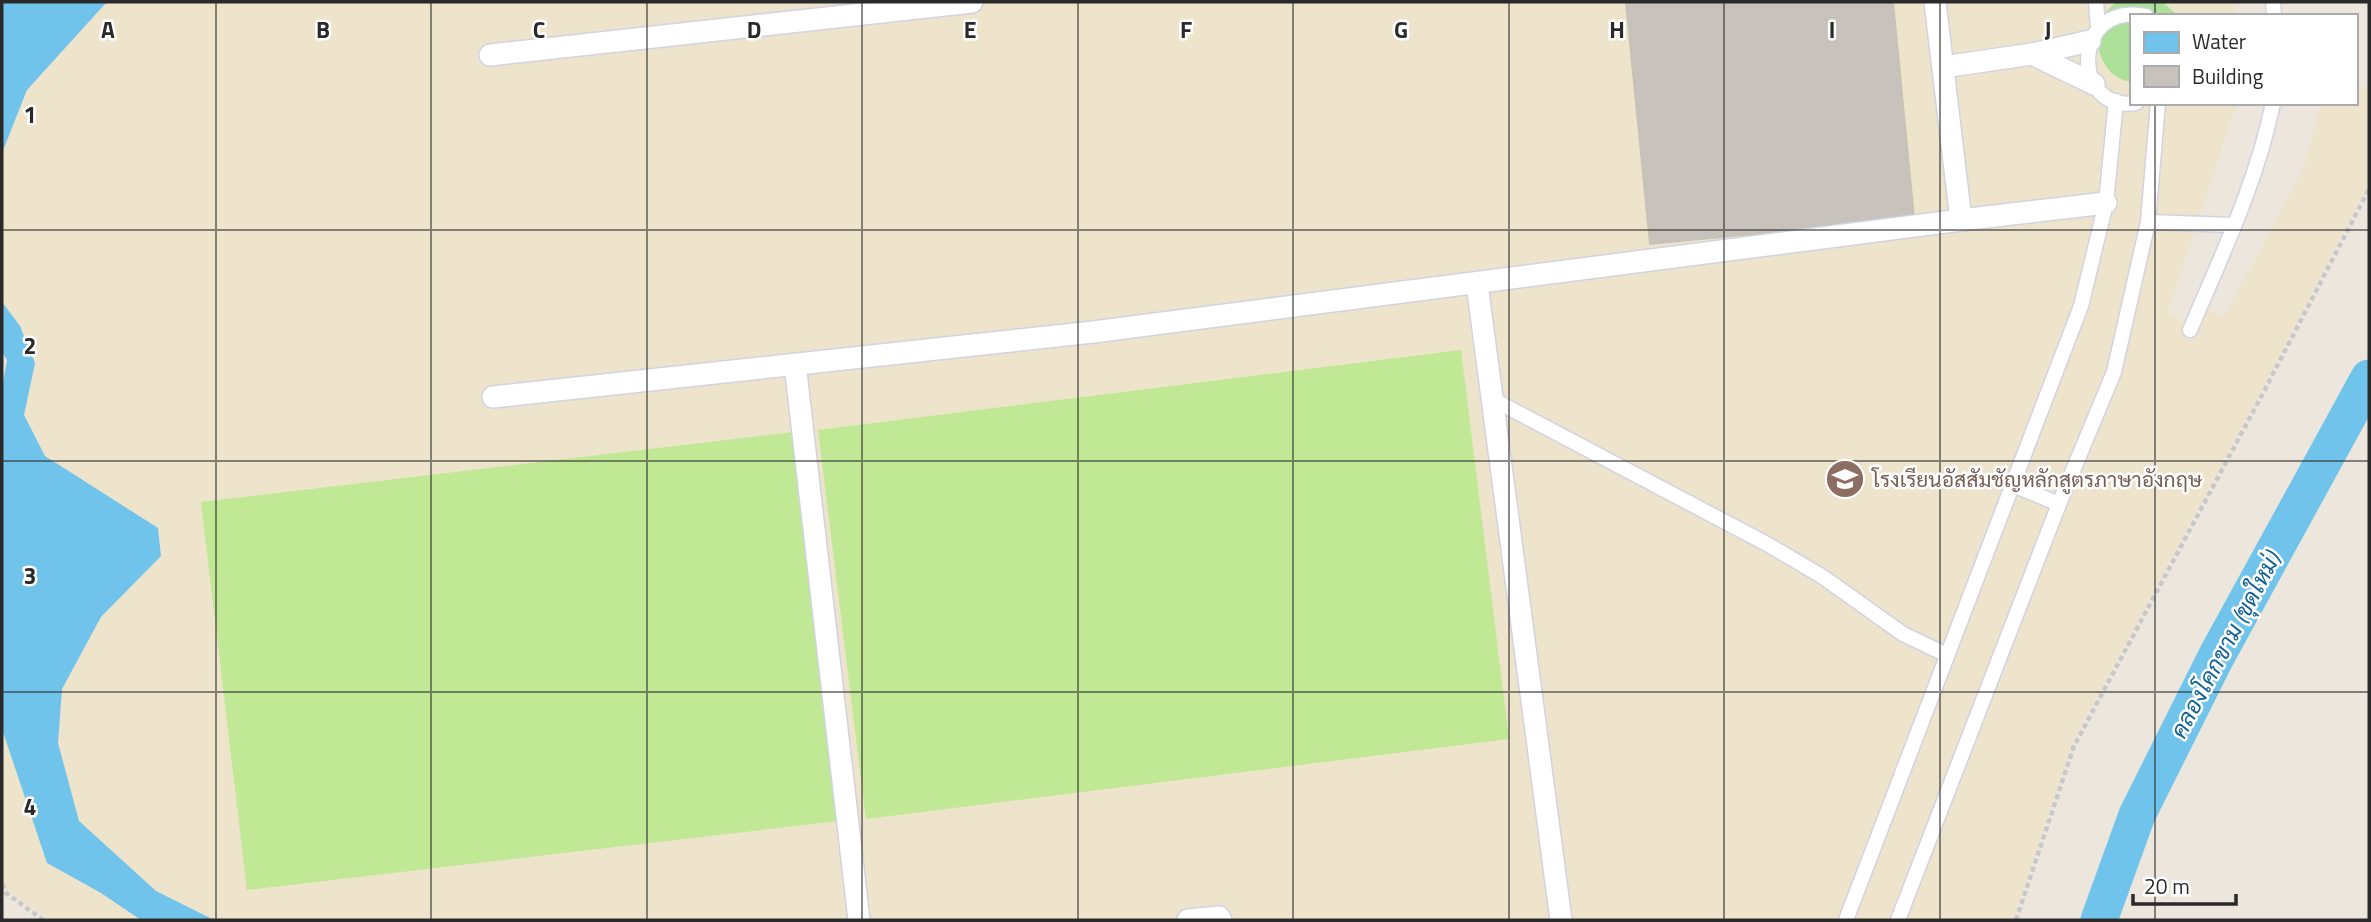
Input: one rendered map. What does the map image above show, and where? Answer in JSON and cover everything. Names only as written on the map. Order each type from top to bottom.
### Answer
[{"type":"street","points":[[490,55],[972,2]]},
{"type":"street","points":[[1935,2],[1961,220]]},
{"type":"street","points":[[1943,67],[2032,54],[2094,34]]},
{"type":"street","points":[[2032,54],[2094,84]]},
{"type":"street","points":[[493,397],[1093,332],[2106,203]]},
{"type":"street","points":[[1477,284],[1561,920]]},
{"type":"street","points":[[795,364],[859,920]]},
{"type":"street","points":[[1188,920],[1219,917],[1221,920]]},
{"type":"lane","points":[[2096,2],[2094,34],[2087,55],[2088,70],[2094,84],[2104,94],[2116,101],[2130,102]]},
{"type":"lane","points":[[2094,34],[2120,14],[2130,14]]},
{"type":"lane","points":[[1846,920],[2081,306],[2106,203],[2116,101]]},
{"type":"lane","points":[[1899,920],[2059,504],[2114,372],[2148,222],[2158,105]]},
{"type":"lane","points":[[2189,330],[2234,225],[2269,125],[2273,105]]},
{"type":"lane","points":[[2148,222],[2234,225]]},
{"type":"lane","points":[[1494,400],[1767,544],[1824,577],[1903,634],[1947,655]]},
{"type":"lane","points":[[2013,485],[2059,504]]},
{"type":"path","points":[[2016,920],[2074,746],[2262,397],[2369,189]]},
{"type":"path","points":[[2,884],[6,893],[43,920]]},
{"type":"shaded area","name":"โรงเรียนอัสสัมชัญหลักสูตรภาษาอังกฤษ","points":[[1626,2],[1651,244],[1914,218],[1893,2],[2117,2],[2112,6],[2126,81],[2130,82],[2130,105],[2236,105],[2168,312],[2188,324],[2200,306],[2224,317],[2304,168],[2320,105],[2357,105],[2357,88],[2369,86],[2369,182],[2259,395],[2071,745],[2013,920],[214,920],[156,891],[79,821],[58,743],[62,689],[101,617],[161,556],[158,529],[45,456],[24,415],[35,363],[20,326],[2,302],[2,154],[27,90],[105,4]]},
{"type":"shaded area","points":[[2163,2],[2235,2],[2236,14],[2176,14]]},
{"type":"shaded area","points":[[2,729],[11,752],[101,893],[141,920],[49,920],[8,891],[2,878]]},
{"type":"green space","points":[[2117,2],[2163,2],[2176,14],[2130,14],[2130,82],[2118,77],[2102,59],[2098,34],[2107,11]]},
{"type":"green space","points":[[1461,350],[1509,739],[866,819],[818,430]]},
{"type":"green space","points":[[793,432],[838,821],[247,890],[201,502]]},
{"type":"water","points":[[2,2],[111,2],[105,4],[27,90],[2,153]]},
{"type":"water","points":[[2,302],[20,326],[35,363],[24,415],[45,456],[158,528],[161,556],[101,617],[62,689],[58,743],[79,821],[156,891],[214,920],[141,920],[101,893],[47,863],[2,729],[2,389],[7,360],[2,352]]},
{"type":"building","points":[[1626,2],[1893,2],[1914,218],[1650,244]]},
{"type":"waterway","name":"คลองโคกขาม (ขุดใหม่)","points":[[2099,920],[2137,815],[2216,657],[2369,378]]},
{"type":"place","name":"โรงเรียนอัสสัมชัญหลักสูตรภาษาอังกฤษ","points":[[1845,479]]}]
